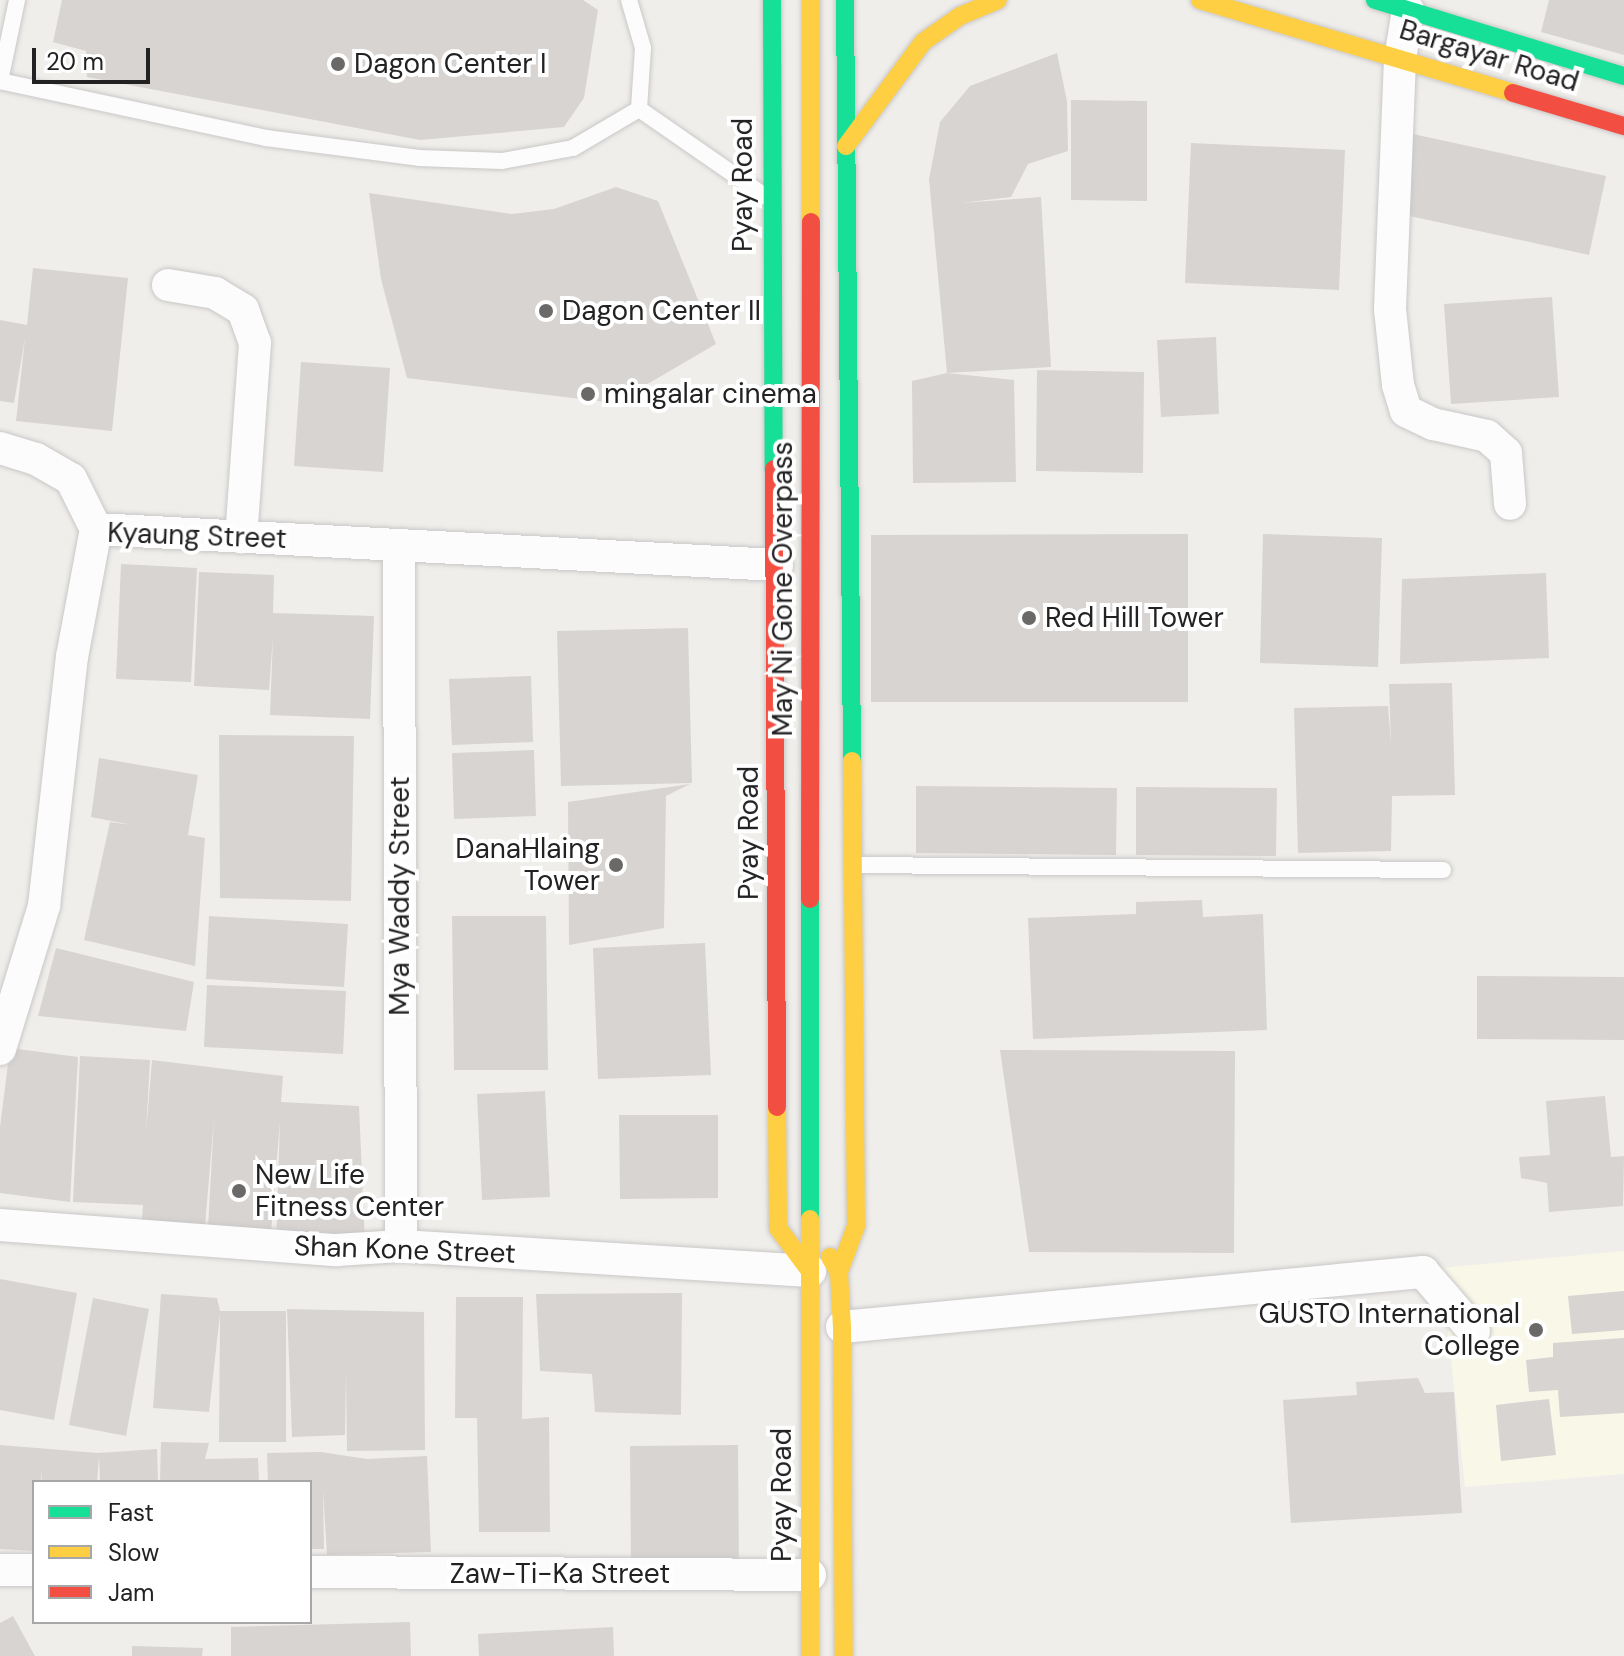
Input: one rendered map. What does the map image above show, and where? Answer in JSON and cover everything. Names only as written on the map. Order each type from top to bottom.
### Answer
[{"type":"main road","points":[[751,0],[770,73]]},
{"type":"main road","name":"Pyay Road","points":[[772,0],[770,199],[777,565],[778,1228],[824,1272],[842,1327],[844,1656]]},
{"type":"main road","name":"May Ni Gone Overpass","points":[[811,0],[814,1226],[824,1272]]},
{"type":"main road","name":"Pyay Road","points":[[810,1656],[810,1575],[824,1272],[856,1226],[850,865],[845,0]]},
{"type":"main road","points":[[846,146],[923,42],[960,16],[998,0]]},
{"type":"main road","name":"Bargayar Road","points":[[1200,0],[1624,126]]},
{"type":"main road","name":"Bargayar Road","points":[[1375,0],[1624,76]]},
{"type":"main road","points":[[814,1226],[824,1272]]},
{"type":"street","points":[[1408,10],[1400,59],[1390,309],[1398,385],[1406,411],[1433,424],[1487,436],[1506,453],[1510,504]]},
{"type":"street","points":[[168,285],[215,293],[243,310],[255,343],[241,537]]},
{"type":"street","points":[[0,448],[36,459],[71,479],[96,529]]},
{"type":"street","name":"Kyaung Street","points":[[0,1049],[12,969],[44,906],[72,657],[96,529],[777,565]]},
{"type":"street","name":"Mya Waddy Street","points":[[399,546],[401,1246]]},
{"type":"street","name":"Shan Kone Street","points":[[0,1225],[322,1249],[401,1246],[824,1272]]},
{"type":"street","points":[[842,1327],[1423,1272],[1474,1331]]},
{"type":"street","points":[[0,1570],[32,1570]]},
{"type":"street","name":"Zaw-Ti-Ka Street","points":[[312,1572],[810,1575]]},
{"type":"lane","points":[[17,0],[0,81],[266,138],[419,158],[502,161],[573,148],[639,109]]},
{"type":"lane","points":[[629,0],[643,48],[639,109]]},
{"type":"lane","points":[[639,109],[770,199]]},
{"type":"lane","points":[[850,865],[1443,870]]},
{"type":"shaded area","name":"GUSTO International College","points":[[1624,1251],[1624,1474],[1465,1487],[1441,1268]]},
{"type":"building","name":"Dagon Center I","points":[[62,0],[583,0],[598,10],[584,98],[564,127],[420,140],[87,77],[86,51],[53,42]]},
{"type":"building","points":[[1549,0],[1624,0],[1624,55],[1541,32]]},
{"type":"building","points":[[1057,53],[1067,101],[1068,151],[1028,164],[1011,197],[961,203],[1041,197],[1051,367],[947,373],[929,179],[940,122],[970,86]]},
{"type":"building","points":[[1071,100],[1147,101],[1147,201],[1071,200]]},
{"type":"building","points":[[1413,134],[1606,176],[1589,255],[1396,213]]},
{"type":"building","points":[[1191,143],[1345,150],[1339,290],[1185,283]]},
{"type":"building","name":"Dagon Center II","points":[[616,187],[658,201],[716,344],[615,403],[407,378],[381,279],[369,193],[512,214],[554,209]]},
{"type":"building","points":[[33,268],[128,278],[112,431],[16,421],[25,338],[14,403],[0,401],[0,320],[27,325]]},
{"type":"building","points":[[1552,297],[1559,397],[1451,404],[1444,304]]},
{"type":"building","points":[[1216,337],[1219,414],[1161,417],[1157,340]]},
{"type":"building","points":[[301,362],[390,368],[383,472],[294,466]]},
{"type":"building","points":[[1037,370],[1144,372],[1143,473],[1036,471]]},
{"type":"building","points":[[947,373],[1014,380],[1016,482],[913,483],[912,381]]},
{"type":"building","name":"Red Hill Tower","points":[[1188,534],[1188,702],[871,702],[871,535]]},
{"type":"building","points":[[1263,534],[1382,538],[1378,667],[1260,663]]},
{"type":"building","points":[[121,564],[197,568],[191,682],[116,679]]},
{"type":"building","points":[[199,572],[274,575],[273,613],[374,616],[370,719],[270,715],[273,636],[269,690],[194,686]]},
{"type":"building","points":[[1546,573],[1549,658],[1400,664],[1402,579]]},
{"type":"building","points":[[688,628],[692,783],[561,786],[557,631]]},
{"type":"building","points":[[531,676],[533,742],[452,745],[449,679]]},
{"type":"building","points":[[1452,683],[1455,795],[1392,796],[1391,851],[1298,853],[1294,708],[1388,706],[1391,745],[1389,684]]},
{"type":"building","points":[[219,735],[354,736],[351,901],[220,898]]},
{"type":"building","points":[[534,750],[536,816],[454,819],[452,753]]},
{"type":"building","points":[[99,758],[198,775],[188,835],[205,838],[195,966],[84,940],[110,822],[132,825],[91,817]]},
{"type":"building","name":"DanaHlaing Tower","points":[[690,784],[666,796],[664,928],[569,945],[568,802]]},
{"type":"building","points":[[916,786],[1117,788],[1116,855],[916,853]]},
{"type":"building","points":[[1136,787],[1277,788],[1276,856],[1136,855]]},
{"type":"building","points":[[1202,900],[1203,917],[1263,914],[1267,1030],[1033,1039],[1028,918],[1136,914],[1136,902]]},
{"type":"building","points":[[209,916],[348,924],[344,987],[206,979]]},
{"type":"building","points":[[452,916],[546,916],[548,1070],[454,1070]]},
{"type":"building","points":[[705,943],[711,1075],[598,1079],[593,948]]},
{"type":"building","points":[[56,948],[194,982],[186,1031],[38,1016]]},
{"type":"building","points":[[1477,976],[1624,977],[1624,1040],[1477,1039]]},
{"type":"building","points":[[207,985],[346,991],[343,1054],[204,1047]]},
{"type":"building","points":[[10,1048],[78,1057],[70,1202],[0,1193],[0,1127]]},
{"type":"building","points":[[1000,1050],[1235,1051],[1234,1253],[1029,1252]]},
{"type":"building","points":[[80,1056],[150,1060],[146,1133],[152,1060],[283,1076],[281,1102],[359,1106],[365,1244],[276,1241],[280,1121],[271,1234],[208,1228],[214,1119],[205,1226],[142,1220],[143,1205],[73,1202]]},
{"type":"building","points":[[545,1091],[550,1197],[482,1200],[477,1094]]},
{"type":"building","points":[[1605,1096],[1611,1157],[1624,1156],[1623,1206],[1549,1212],[1547,1183],[1521,1178],[1519,1157],[1550,1155],[1546,1101]]},
{"type":"building","points":[[619,1115],[718,1115],[718,1198],[620,1199]]},
{"type":"building","points":[[0,1279],[77,1293],[54,1420],[0,1410]]},
{"type":"building","points":[[1624,1291],[1624,1330],[1572,1334],[1568,1296]]},
{"type":"building","points":[[682,1293],[681,1415],[595,1412],[592,1374],[540,1371],[536,1294]]},
{"type":"building","points":[[161,1294],[217,1298],[220,1311],[286,1311],[286,1442],[219,1442],[220,1314],[209,1412],[153,1408]]},
{"type":"building","points":[[456,1297],[523,1297],[522,1419],[549,1417],[550,1532],[479,1532],[477,1418],[455,1418]]},
{"type":"building","points":[[93,1298],[149,1309],[126,1436],[69,1425]]},
{"type":"building","points":[[287,1309],[424,1312],[425,1450],[347,1451],[346,1372],[345,1435],[292,1437]]},
{"type":"building","points":[[1624,1338],[1624,1413],[1560,1417],[1558,1390],[1529,1392],[1526,1360],[1553,1357],[1553,1343]]},
{"type":"building","points":[[1418,1378],[1425,1393],[1454,1392],[1462,1513],[1291,1523],[1283,1400],[1357,1395],[1356,1382]]},
{"type":"building","points":[[1549,1399],[1556,1455],[1501,1461],[1496,1405]]},
{"type":"building","points":[[161,1442],[209,1443],[205,1459],[258,1458],[259,1480],[160,1480]]},
{"type":"building","points":[[0,1445],[98,1453],[157,1449],[158,1480],[100,1480],[99,1456],[97,1480],[42,1480],[42,1470],[41,1480],[32,1480],[32,1551],[0,1549]]},
{"type":"building","points":[[738,1445],[739,1571],[631,1572],[630,1446]]},
{"type":"building","points":[[321,1452],[367,1459],[427,1456],[431,1552],[327,1555],[323,1489],[324,1549],[312,1549],[312,1480],[268,1480],[267,1453]]},
{"type":"building","points":[[13,1616],[35,1656],[0,1656],[0,1623]]},
{"type":"building","points":[[410,1622],[411,1656],[231,1656],[231,1627]]},
{"type":"building","points":[[613,1627],[614,1656],[479,1656],[478,1634]]},
{"type":"building","points":[[132,1646],[203,1648],[202,1656],[132,1656]]},
{"type":"traffic: fast","points":[[772,0],[774,469]]},
{"type":"traffic: fast","points":[[845,0],[852,761]]},
{"type":"traffic: fast","points":[[1375,0],[1624,76]]},
{"type":"traffic: fast","points":[[810,899],[810,1219]]},
{"type":"traffic: slow","points":[[811,0],[811,222]]},
{"type":"traffic: slow","points":[[846,146],[923,42],[960,16],[998,0]]},
{"type":"traffic: slow","points":[[1200,0],[1513,93]]},
{"type":"traffic: slow","points":[[839,1272],[856,1226],[852,761]]},
{"type":"traffic: slow","points":[[777,1107],[778,1228],[810,1271]]},
{"type":"traffic: slow","points":[[810,1219],[810,1656]]},
{"type":"traffic: slow","points":[[830,1257],[839,1272],[842,1327],[844,1656]]},
{"type":"traffic: jam","points":[[1513,93],[1624,126]]},
{"type":"traffic: jam","points":[[810,899],[811,222]]},
{"type":"traffic: jam","points":[[774,469],[777,1107]]},
{"type":"place","name":"Dagon Center I","points":[[338,64]]},
{"type":"place","name":"Dagon Center II","points":[[546,311]]},
{"type":"place","name":"mingalar cinema","points":[[588,394]]},
{"type":"place","name":"Red Hill Tower","points":[[1029,618]]},
{"type":"place","name":"DanaHlaing Tower","points":[[616,865]]},
{"type":"place","name":"New Life Fitness Center","points":[[239,1191]]},
{"type":"place","name":"GUSTO International College","points":[[1536,1330]]}]
